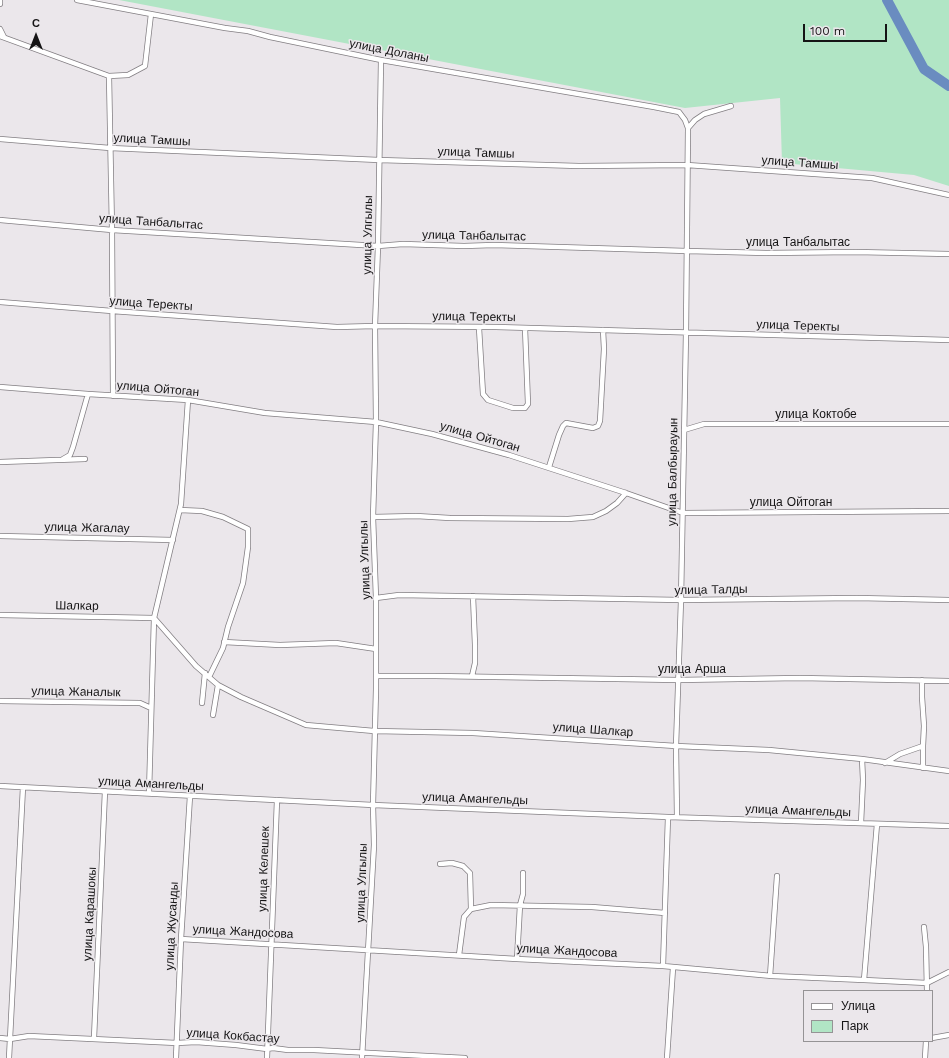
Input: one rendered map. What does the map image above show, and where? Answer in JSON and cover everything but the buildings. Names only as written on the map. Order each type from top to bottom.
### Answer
[{"type":"street","name":"улица Доланы","points":[[78,0],[224,28],[248,31],[381,60],[679,112],[685,120],[688,128]]},
{"type":"street","points":[[0,29],[2,37],[109,76],[128,75],[145,66],[151,14]]},
{"type":"street","name":"улица Улгылы","points":[[362,1058],[374,845],[373,805],[376,598],[373,517],[376,422],[375,326],[381,60]]},
{"type":"street","points":[[109,76],[113,396]]},
{"type":"street","points":[[688,128],[695,120],[704,114],[731,106]]},
{"type":"street","name":"улица Балбырауын","points":[[677,817],[676,746],[683,513],[688,128]]},
{"type":"street","name":"улица Тамшы","points":[[0,139],[110,148],[379,160],[579,166],[687,165],[872,178],[949,195]]},
{"type":"street","name":"улица Танбалытас","points":[[0,220],[112,230],[378,246],[403,244],[464,246],[494,245],[687,252],[856,252],[949,254]]},
{"type":"street","name":"улица Теректы","points":[[0,302],[112,312],[337,327],[375,326],[525,328],[949,340]]},
{"type":"street","points":[[480,328],[483,394],[488,400],[513,408],[525,408],[528,404],[525,328]]},
{"type":"street","points":[[549,467],[559,435],[566,423],[593,428],[598,426],[600,421],[604,349],[603,330]]},
{"type":"street","name":"улица Ойтоган","points":[[0,387],[188,400],[265,413],[376,422],[432,434],[549,467],[626,492],[683,513],[949,511]]},
{"type":"street","points":[[61,460],[70,455],[88,394]]},
{"type":"street","points":[[149,793],[154,618],[180,510],[188,400]]},
{"type":"street","name":"улица Коктобе","points":[[684,430],[704,424],[949,424]]},
{"type":"street","points":[[0,462],[85,459]]},
{"type":"street","points":[[373,517],[416,516],[450,518],[568,519],[593,517],[618,503],[626,492]]},
{"type":"street","points":[[180,510],[202,511],[223,517],[248,529],[248,547],[242,583],[223,648],[209,677]]},
{"type":"street","name":"улица Жагалау","points":[[0,536],[173,540]]},
{"type":"street","name":"улица Талды","points":[[376,598],[400,595],[681,600],[857,598],[949,600]]},
{"type":"street","points":[[472,676],[475,645],[474,596]]},
{"type":"street","name":"Шалкар","points":[[0,615],[154,618]]},
{"type":"street","name":"улица Шалкар","points":[[154,618],[196,666],[218,685],[241,697],[306,724],[374,731],[473,733],[676,746],[769,750],[862,759],[923,768],[949,770]]},
{"type":"street","points":[[224,642],[280,645],[336,643],[376,649]]},
{"type":"street","points":[[202,703],[204,674]]},
{"type":"street","name":"улица Арша","points":[[376,676],[472,676],[678,680],[800,678],[949,681]]},
{"type":"street","points":[[922,680],[924,726],[923,768]]},
{"type":"street","points":[[213,715],[218,685]]},
{"type":"street","name":"улица Жаналык","points":[[0,701],[140,703],[151,708]]},
{"type":"street","points":[[885,763],[900,754],[924,746]]},
{"type":"street","points":[[861,823],[863,780],[862,759]]},
{"type":"street","name":"улица Амангельды","points":[[0,786],[373,805],[668,817],[949,826]]},
{"type":"street","points":[[9,1058],[23,787]]},
{"type":"street","name":"улица Карашокы","points":[[94,1038],[105,791]]},
{"type":"street","name":"улица Жусанды","points":[[176,1058],[181,939],[190,796]]},
{"type":"street","name":"улица Келешек","points":[[267,1058],[277,800]]},
{"type":"street","points":[[663,966],[668,817]]},
{"type":"street","points":[[864,980],[877,824]]},
{"type":"street","points":[[440,864],[452,863],[463,866],[470,874],[471,909]]},
{"type":"street","points":[[517,959],[520,905],[523,894],[523,873]]},
{"type":"street","points":[[770,976],[777,876]]},
{"type":"street","points":[[459,955],[464,917],[471,909],[491,904],[592,906],[665,913]]},
{"type":"street","points":[[924,927],[927,990]]},
{"type":"street","name":"улица Жандосова","points":[[181,939],[663,966],[770,976],[927,983],[949,972]]},
{"type":"street","points":[[666,1058],[673,968]]},
{"type":"street","name":"улица Кокбастау","points":[[0,1038],[10,1039],[28,1036],[177,1043],[196,1042],[267,1049],[274,1048],[288,1050],[362,1052],[464,1058]]},
{"type":"street","points":[[933,1038],[949,1036]]},
{"type":"street","points":[[925,1058],[926,1042]]},
{"type":"green space","points":[[119,0],[949,0],[949,186],[914,175],[782,163],[780,98],[685,108]]},
{"type":"waterway","points":[[887,0],[924,69],[949,86]]}]
